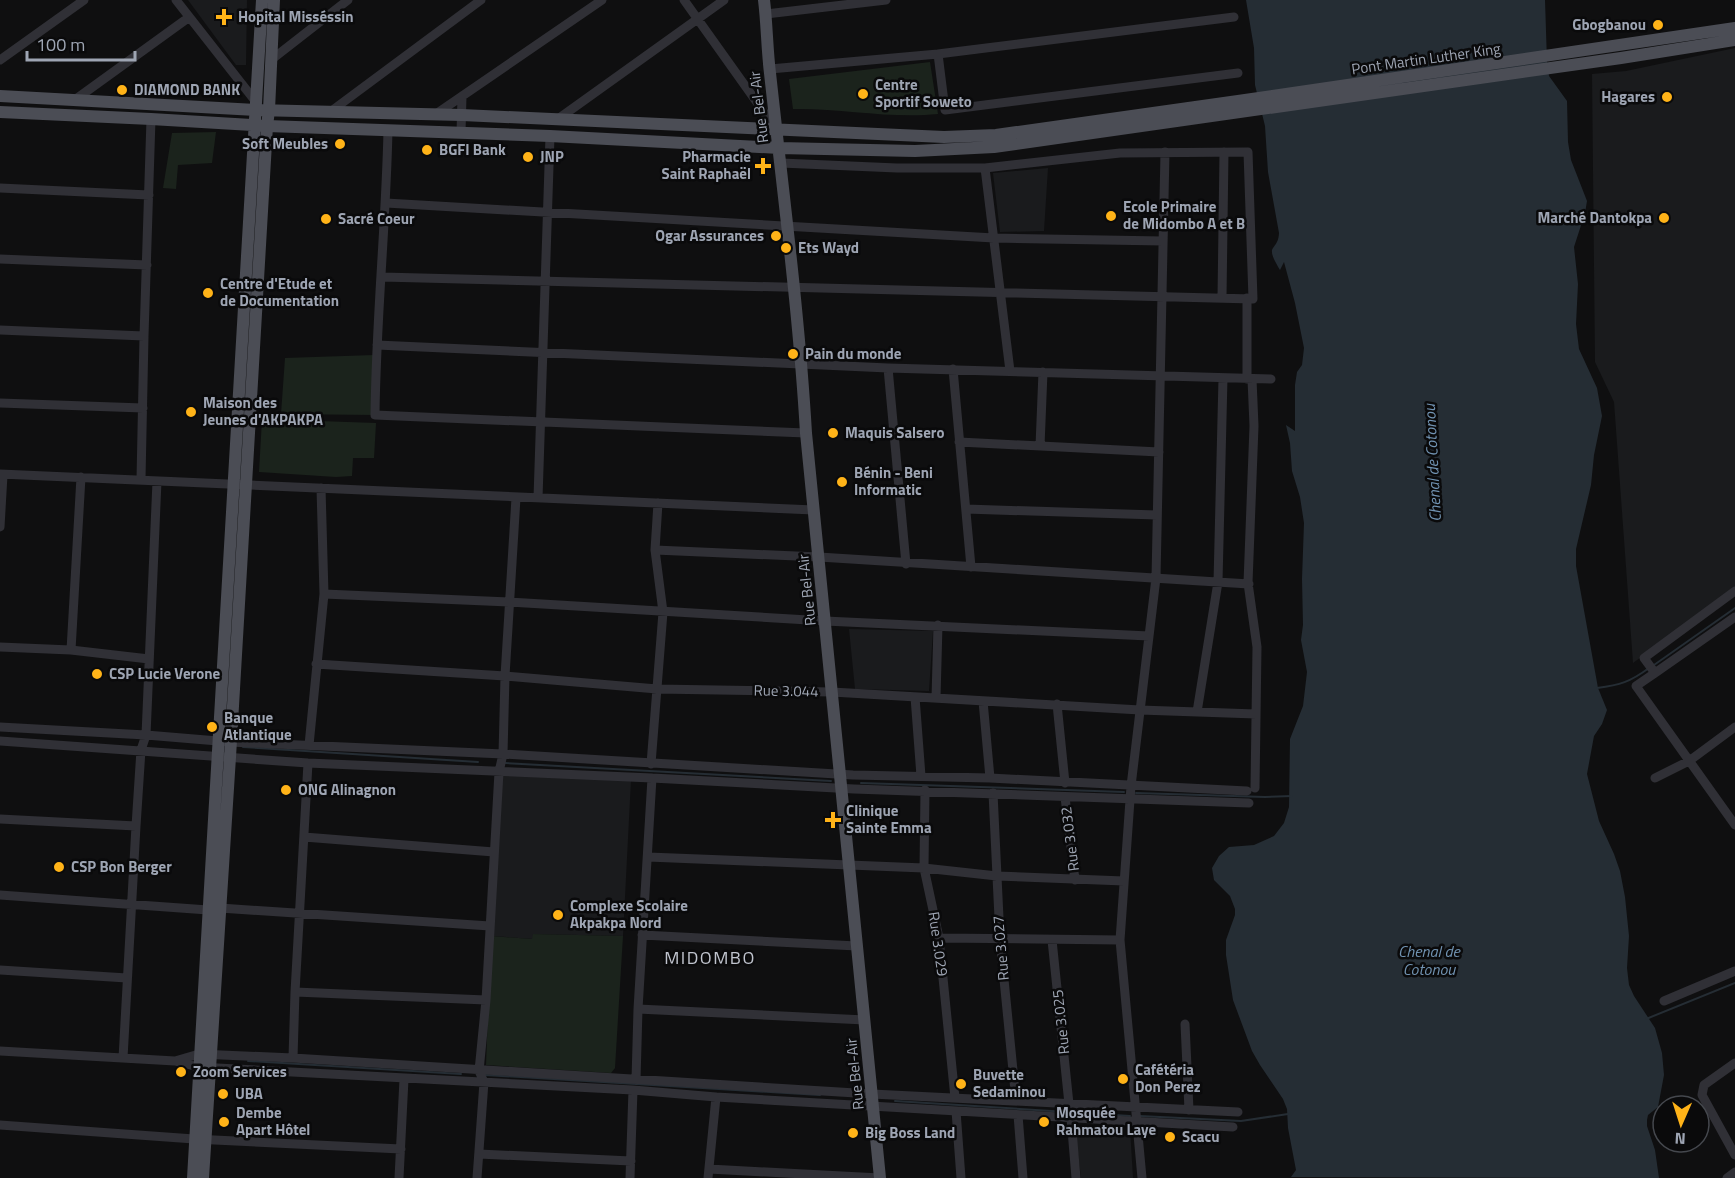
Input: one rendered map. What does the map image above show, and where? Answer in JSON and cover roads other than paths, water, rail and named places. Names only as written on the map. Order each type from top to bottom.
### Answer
[{"type":"main road","points":[[192,1178],[199,1139],[205,1061],[225,741],[261,126],[256,106],[262,0]]},
{"type":"main road","points":[[261,126],[270,110],[274,0]]},
{"type":"main road","name":"Rue Bel-Air","points":[[764,0],[776,129],[789,228],[806,433],[880,1178]]},
{"type":"main road","points":[[1620,52],[1735,28]]},
{"type":"main road","points":[[1620,52],[1735,40]]},
{"type":"main road","name":"Pont Martin Luther King","points":[[1239,107],[1620,52]]},
{"type":"main road","points":[[0,96],[256,106],[270,110],[462,115],[914,137],[996,135],[1239,107]]},
{"type":"main road","points":[[0,112],[151,118],[261,126],[550,136],[779,148],[915,151],[972,150],[1239,107]]},
{"type":"main road","points":[[199,1139],[203,1178]]},
{"type":"street","points":[[0,60],[84,0]]},
{"type":"street","points":[[176,0],[256,106]]},
{"type":"street","points":[[271,60],[348,0]]},
{"type":"street","points":[[330,112],[481,0]]},
{"type":"street","points":[[436,114],[602,0]]},
{"type":"street","points":[[684,0],[776,129]]},
{"type":"street","points":[[558,120],[724,0]]},
{"type":"street","points":[[766,14],[886,0]]},
{"type":"street","points":[[770,69],[938,54],[1234,17]]},
{"type":"street","points":[[76,99],[189,18]]},
{"type":"street","points":[[938,54],[945,110],[1238,73]]},
{"type":"street","points":[[461,133],[462,96]]},
{"type":"street","points":[[141,479],[151,118]]},
{"type":"street","points":[[388,130],[382,277],[376,345],[375,415],[806,433]]},
{"type":"street","points":[[538,498],[550,136]]},
{"type":"street","points":[[1142,1178],[1120,940],[1131,786],[1156,578],[1165,152]]},
{"type":"street","points":[[1222,298],[1224,152]]},
{"type":"street","points":[[382,277],[1253,298],[1248,152],[1120,153],[985,168],[897,168],[781,163]]},
{"type":"street","points":[[985,168],[1011,371]]},
{"type":"street","points":[[0,188],[149,195]]},
{"type":"street","points":[[386,203],[789,228],[994,238],[1163,241]]},
{"type":"street","points":[[0,259],[147,265]]},
{"type":"street","points":[[0,727],[841,775],[990,778],[1131,786],[1251,789],[1256,714],[1257,647],[1248,584],[1254,426],[1247,298]]},
{"type":"street","points":[[0,330],[144,336]]},
{"type":"street","points":[[376,345],[888,368],[1271,379]]},
{"type":"street","points":[[888,368],[906,564]]},
{"type":"street","points":[[953,369],[971,567]]},
{"type":"street","points":[[1040,446],[1043,372]]},
{"type":"street","points":[[1197,712],[1218,582],[1222,378]]},
{"type":"street","points":[[0,403],[143,408]]},
{"type":"street","points":[[959,442],[1159,452]]},
{"type":"street","points":[[0,527],[2,474],[814,510]]},
{"type":"street","points":[[71,650],[81,477]]},
{"type":"street","points":[[123,1058],[141,750],[147,735],[157,481]]},
{"type":"street","points":[[309,745],[324,594],[321,488]]},
{"type":"street","points":[[477,1178],[484,1082],[480,1071],[499,772],[503,754],[505,676],[516,498]]},
{"type":"street","points":[[651,764],[663,612],[655,550],[658,503]]},
{"type":"street","points":[[966,509],[1157,515]]},
{"type":"street","points":[[655,550],[819,557],[1248,584]]},
{"type":"street","points":[[1655,673],[1644,658],[1735,591]]},
{"type":"street","points":[[324,594],[1149,636]]},
{"type":"street","points":[[1735,617],[1636,686],[1735,825]]},
{"type":"street","points":[[936,698],[938,625]]},
{"type":"street","points":[[0,646],[149,658]]},
{"type":"street","name":"Rue 3.044","points":[[316,664],[505,676],[657,689],[832,692],[1140,710],[1256,714]]},
{"type":"street","points":[[915,697],[921,776]]},
{"type":"street","points":[[983,701],[990,778]]},
{"type":"street","points":[[1057,704],[1065,783]]},
{"type":"street","points":[[1654,778],[1689,761],[1735,727]]},
{"type":"street","points":[[0,741],[308,763],[842,789],[925,790],[1249,803]]},
{"type":"street","points":[[293,1058],[308,763]]},
{"type":"street","points":[[636,1080],[652,778]]},
{"type":"street","name":"Rue 3.029","points":[[925,790],[924,868],[939,938],[955,1098]]},
{"type":"street","name":"Rue 3.027","points":[[993,794],[1000,939],[1016,1101]]},
{"type":"street","name":"Rue 3.032","points":[[1065,797],[1075,880]]},
{"type":"street","points":[[0,819],[136,826]]},
{"type":"street","points":[[304,837],[494,852]]},
{"type":"street","points":[[648,857],[924,868],[997,876],[1124,881]]},
{"type":"street","points":[[0,895],[214,909],[300,912],[490,926]]},
{"type":"street","points":[[642,935],[857,946]]},
{"type":"street","points":[[939,938],[1120,940]]},
{"type":"street","name":"Rue 3.025","points":[[1052,940],[1069,1104]]},
{"type":"street","points":[[0,970],[127,978]]},
{"type":"street","points":[[1664,1001],[1735,971]]},
{"type":"street","points":[[295,992],[486,1000]]},
{"type":"street","points":[[638,1009],[865,1020]]},
{"type":"street","points":[[1185,1024],[1189,1110]]},
{"type":"street","points":[[0,1050],[175,1061],[293,1058],[636,1080],[873,1100],[956,1111],[1233,1128]]},
{"type":"street","points":[[205,1061],[404,1079],[633,1090],[716,1097],[873,1100],[955,1098],[1238,1112]]},
{"type":"street","points":[[1735,1063],[1704,1085],[1701,1090],[1735,1155]]},
{"type":"street","points":[[399,1178],[404,1079]]},
{"type":"street","points":[[630,1178],[633,1090]]},
{"type":"street","points":[[716,1097],[709,1173],[880,1178]]},
{"type":"street","points":[[956,1111],[962,1178]]},
{"type":"street","points":[[1018,1115],[1023,1178]]},
{"type":"street","points":[[1071,1118],[1076,1178]]},
{"type":"street","points":[[0,1125],[199,1139],[401,1149]]},
{"type":"street","points":[[479,1154],[631,1161]]},
{"type":"street","points":[[1727,1178],[1735,1172]]},
{"type":"water","name":"Chenal de Cotonou","points":[[1246,0],[1545,0],[1549,76],[1567,101],[1571,160],[1587,201],[1574,247],[1578,284],[1576,324],[1579,349],[1597,388],[1602,416],[1591,485],[1576,549],[1576,566],[1598,688],[1607,710],[1594,736],[1587,774],[1599,821],[1620,871],[1629,936],[1627,968],[1629,985],[1655,1028],[1662,1053],[1664,1075],[1660,1094],[1651,1094],[1651,1113],[1647,1120],[1651,1138],[1651,1154],[1656,1154],[1659,1178],[1291,1177],[1296,1170],[1287,1109],[1252,1051],[1233,1000],[1226,940],[1235,909],[1230,896],[1214,880],[1212,868],[1219,856],[1229,847],[1254,845],[1274,836],[1284,823],[1289,807],[1290,739],[1303,706],[1307,672],[1301,640],[1304,523],[1300,497],[1292,471],[1286,425],[1295,431],[1295,385],[1297,372],[1302,365],[1304,348],[1284,262],[1280,270],[1272,251],[1279,233],[1268,172],[1265,126],[1255,85],[1254,48]]},
{"type":"waterway","points":[[1654,665],[1735,608]]},
{"type":"waterway","points":[[1597,688],[1624,682],[1649,668]]},
{"type":"waterway","points":[[243,747],[478,762]]},
{"type":"waterway","points":[[505,763],[831,781]]},
{"type":"waterway","points":[[861,783],[1124,792]]},
{"type":"waterway","points":[[1136,793],[1292,796]]},
{"type":"waterway","points":[[1646,1019],[1735,983]]},
{"type":"waterway","points":[[248,1061],[461,1074]]},
{"type":"waterway","points":[[485,1075],[820,1095]]},
{"type":"waterway","points":[[895,1101],[1130,1116]]},
{"type":"waterway","points":[[1140,1116],[1241,1121],[1288,1114]]},
{"type":"place","name":"Hopital Misséssin","points":[[224,17]]},
{"type":"place","name":"Gbogbanou","points":[[1658,25]]},
{"type":"place","name":"DIAMOND BANK","points":[[122,90]]},
{"type":"place","name":"Centre Sportif Soweto","points":[[863,94]]},
{"type":"place","name":"Hagares","points":[[1667,97]]},
{"type":"place","name":"Soft Meubles","points":[[340,144]]},
{"type":"place","name":"BGFI Bank","points":[[427,150]]},
{"type":"place","name":"JNP","points":[[528,157]]},
{"type":"place","name":"Pharmacie Saint Raphaël","points":[[763,166]]},
{"type":"place","name":"Ecole Primaire de Midombo A et B","points":[[1111,216]]},
{"type":"place","name":"Marché Dantokpa","points":[[1664,218]]},
{"type":"place","name":"Sacré Coeur","points":[[326,219]]},
{"type":"place","name":"Ogar Assurances","points":[[776,236]]},
{"type":"place","name":"Ets Wayd","points":[[786,248]]},
{"type":"place","name":"Centre d'Etude et de Documentation","points":[[208,293]]},
{"type":"place","name":"Pain du monde","points":[[793,354]]},
{"type":"place","name":"Maison des Jeunes d'AKPAKPA","points":[[191,412]]},
{"type":"place","name":"Maquis Salsero","points":[[833,433]]},
{"type":"place","name":"Bénin - Beni Informatic","points":[[842,482]]},
{"type":"place","name":"CSP Lucie Verone","points":[[97,674]]},
{"type":"place","name":"Banque Atlantique","points":[[212,727]]},
{"type":"place","name":"ONG Alinagnon","points":[[286,790]]},
{"type":"place","name":"Clinique Sainte Emma","points":[[833,820]]},
{"type":"place","name":"CSP Bon Berger","points":[[59,867]]},
{"type":"place","name":"Complexe Scolaire Akpakpa Nord","points":[[558,915]]},
{"type":"place","name":"Zoom Services","points":[[181,1072]]},
{"type":"place","name":"Cafétéria Don Perez","points":[[1123,1079]]},
{"type":"place","name":"Buvette Sedaminou","points":[[961,1084]]},
{"type":"place","name":"UBA","points":[[223,1094]]},
{"type":"place","name":"Dembe Apart Hôtel","points":[[224,1122]]},
{"type":"place","name":"Mosquée Rahmatou Laye","points":[[1044,1122]]},
{"type":"place","name":"Big Boss Land","points":[[853,1133]]},
{"type":"place","name":"Scacu","points":[[1170,1137]]},
{"type":"district","name":"MIDOMBO","points":[[710,958]]}]
